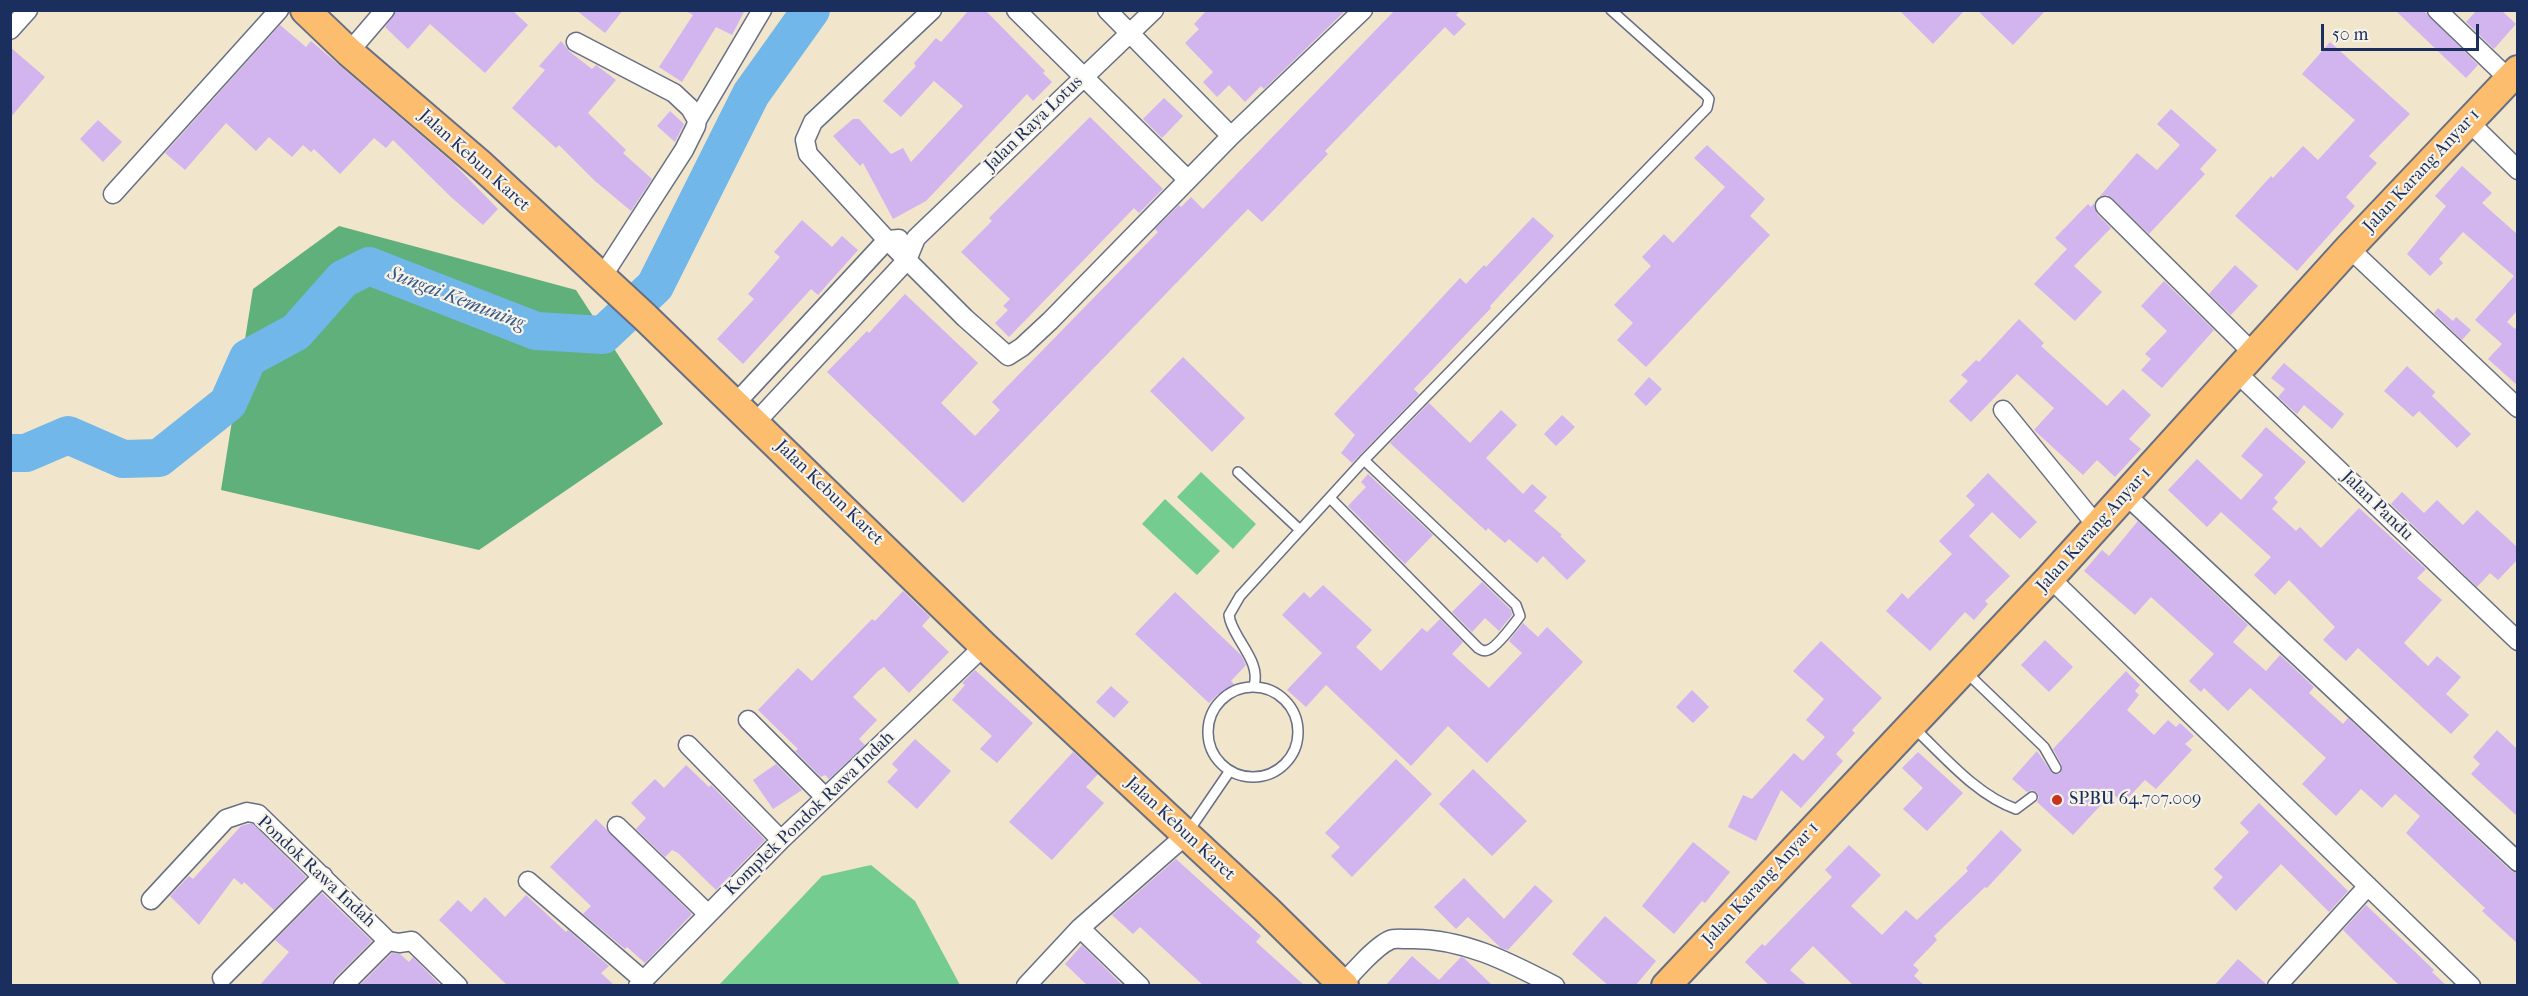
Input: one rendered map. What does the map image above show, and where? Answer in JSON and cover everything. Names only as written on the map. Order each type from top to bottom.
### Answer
[{"type":"main road","name":"Jalan Kebun Karet","points":[[305,10],[349,52],[482,166],[645,316],[984,645],[1266,909],[1343,985]]},
{"type":"main road","name":"Jalan Karang Anyar 1","points":[[1666,986],[2050,578],[2349,248],[2513,74]]},
{"type":"street","points":[[10,30],[28,10]]},
{"type":"street","points":[[112,194],[279,10]]},
{"type":"street","points":[[349,52],[385,10]]},
{"type":"street","points":[[609,284],[684,150],[697,120],[762,10]]},
{"type":"street","points":[[932,10],[813,122],[805,140],[808,154],[887,240],[964,318],[1008,356],[1022,347],[1050,321],[1187,179],[1363,10]]},
{"type":"street","points":[[1016,10],[1187,179]]},
{"type":"street","points":[[1107,10],[1231,136]]},
{"type":"street","name":"Jalan Raya Lotus","points":[[916,238],[1154,10]]},
{"type":"street","points":[[2437,10],[2513,74]]},
{"type":"street","points":[[576,42],[674,93],[690,108],[697,120]]},
{"type":"street","points":[[2469,122],[2517,170]]},
{"type":"street","name":"Jalan Pandu","points":[[2105,206],[2245,362],[2517,641]]},
{"type":"street","points":[[916,238],[907,260],[745,413],[887,240],[916,238]]},
{"type":"street","points":[[2349,248],[2517,408]]},
{"type":"street","points":[[2003,410],[2097,526]]},
{"type":"street","points":[[2126,495],[2517,862]]},
{"type":"street","points":[[2050,578],[2471,986]]},
{"type":"street","name":"Komplek Pondok Rawa Indah","points":[[640,983],[825,796],[984,645]]},
{"type":"street","points":[[748,720],[825,796]]},
{"type":"street","points":[[688,745],[781,840]]},
{"type":"street","name":"Pondok Rawa Indah","points":[[151,900],[226,819],[247,812],[258,814],[388,941],[399,943],[412,941],[458,986]]},
{"type":"street","points":[[616,826],[708,914]]},
{"type":"street","points":[[1026,986],[1080,928],[1185,835]]},
{"type":"street","points":[[222,978],[323,876]]},
{"type":"street","points":[[528,881],[640,983]]},
{"type":"street","points":[[2277,986],[2368,886]]},
{"type":"street","points":[[1080,928],[1140,986]]},
{"type":"street","points":[[1343,985],[1355,969],[1390,940],[1428,938],[1459,943],[1529,972],[1555,986]]},
{"type":"street","points":[[343,986],[388,941]]},
{"type":"lane","points":[[1254,686],[1256,672],[1232,628],[1229,615],[1240,596],[1364,460],[1707,108],[1709,99],[1706,95],[1611,10]]},
{"type":"lane","points":[[1330,498],[1478,648],[1483,651],[1490,650],[1514,624],[1520,616],[1516,605],[1364,460]]},
{"type":"lane","points":[[1238,472],[1300,530]]},
{"type":"lane","points":[[1963,669],[2044,747],[2055,768]]},
{"type":"lane","points":[[1254,686],[1276,693],[1293,709],[1299,732],[1292,756],[1275,772],[1252,778],[1229,772],[1213,755],[1207,732],[1214,709],[1230,692],[1254,686]]},
{"type":"lane","points":[[1910,725],[1968,778],[2002,804],[2016,808],[2032,797]]},
{"type":"lane","points":[[1185,835],[1229,772]]},
{"type":"green space","points":[[339,226],[576,290],[663,424],[479,550],[221,490],[253,289]]},
{"type":"green space","points":[[1201,472],[1256,524],[1233,549],[1177,497]]},
{"type":"green space","points":[[1165,499],[1220,551],[1197,575],[1142,524]]},
{"type":"green space","points":[[871,865],[915,901],[960,985],[719,985],[822,876]]},
{"type":"building","points":[[396,10],[512,10],[528,25],[485,73],[430,24],[408,49],[385,27]]},
{"type":"building","points":[[576,10],[623,10],[605,33]]},
{"type":"building","points":[[684,10],[745,10],[732,35],[716,27],[682,82],[659,67],[693,15]]},
{"type":"building","points":[[969,10],[985,10],[1045,71],[1043,73],[1052,82],[1033,101],[1027,94],[926,201],[893,219],[863,163],[860,166],[833,136],[853,119],[859,119],[891,154],[903,148],[911,162],[963,106],[934,81],[901,117],[883,101],[916,66],[914,63],[936,38],[941,42]]},
{"type":"building","points":[[1207,10],[1346,10],[1264,89],[1261,86],[1245,102],[1229,85],[1217,97],[1203,82],[1213,72],[1185,43],[1199,29],[1194,24]]},
{"type":"building","points":[[1395,10],[1461,10],[1456,15],[1466,24],[1454,36],[1445,27],[1325,151],[1328,154],[1262,222],[1248,209],[963,503],[827,372],[867,331],[869,333],[905,294],[978,363],[941,403],[975,436],[1000,410],[992,402],[1158,232],[1155,229],[1179,205],[1181,207],[1191,197],[1203,209]]},
{"type":"building","points":[[1899,10],[1965,10],[1933,44]]},
{"type":"building","points":[[1977,10],[2046,10],[2013,45]]},
{"type":"building","points":[[2395,10],[2423,10],[2478,65],[2466,78]]},
{"type":"building","points":[[2477,10],[2501,10],[2516,24],[2494,49],[2466,22]]},
{"type":"building","points":[[280,25],[306,47],[311,41],[453,163],[498,209],[483,225],[393,140],[386,148],[374,138],[340,174],[314,149],[311,152],[303,145],[292,157],[269,137],[256,151],[226,123],[185,170],[165,153]]},
{"type":"building","points":[[561,41],[570,52],[592,69],[596,65],[616,80],[588,113],[626,150],[623,153],[652,179],[631,211],[595,181],[559,145],[556,148],[512,108],[545,70],[539,66]]},
{"type":"building","points":[[2330,42],[2410,114],[2369,156],[2377,163],[2346,197],[2355,206],[2297,271],[2235,216],[2271,176],[2273,178],[2303,146],[2318,160],[2355,120],[2302,74]]},
{"type":"building","points":[[10,47],[45,77],[10,118]]},
{"type":"building","points":[[1164,98],[1183,116],[1162,138],[1143,119]]},
{"type":"building","points":[[2171,109],[2217,150],[2200,169],[2205,174],[2149,234],[2112,198],[2107,195],[2100,196],[2137,153],[2157,170],[2180,145],[2157,124]]},
{"type":"building","points":[[670,111],[684,124],[675,142],[657,126]]},
{"type":"building","points":[[1090,117],[1163,189],[1139,213],[1134,208],[1009,337],[995,323],[1008,310],[1003,306],[1010,299],[961,252],[992,221],[989,218]]},
{"type":"building","points":[[98,120],[122,142],[103,162],[80,139]]},
{"type":"building","points":[[1707,145],[1765,199],[1750,216],[1770,235],[1646,367],[1617,340],[1633,323],[1614,305],[1651,266],[1642,257],[1664,234],[1673,243],[1725,187],[1694,158]]},
{"type":"building","points":[[2462,166],[2492,193],[2482,203],[2517,234],[2517,311],[2507,322],[2515,329],[2517,326],[2517,385],[2488,359],[2502,344],[2475,320],[2514,276],[2463,232],[2439,259],[2443,263],[2430,276],[2407,254],[2446,206],[2435,196]]},
{"type":"building","points":[[2094,203],[2097,214],[2111,228],[2074,266],[2102,292],[2075,321],[2034,284],[2067,249],[2055,238],[2088,204],[2091,207]]},
{"type":"building","points":[[1533,217],[1554,236],[1490,306],[1491,308],[1414,389],[1419,394],[1352,463],[1341,453],[1355,435],[1334,414],[1460,278],[1466,284],[1484,265],[1486,267]]},
{"type":"building","points":[[802,220],[832,247],[842,236],[858,250],[818,295],[811,289],[743,364],[717,339],[754,299],[748,294],[780,257],[774,252]]},
{"type":"building","points":[[2235,265],[2258,286],[2231,315],[2209,294]]},
{"type":"building","points":[[2164,281],[2214,330],[2162,388],[2141,370],[2151,359],[2145,354],[2167,331],[2141,306]]},
{"type":"building","points":[[2438,308],[2453,321],[2456,317],[2471,330],[2462,340],[2434,313]]},
{"type":"building","points":[[2019,319],[2044,343],[2041,346],[2107,406],[2123,389],[2151,415],[2129,439],[2141,449],[2115,477],[2097,460],[2083,475],[2034,430],[2054,408],[2017,374],[1971,422],[1949,401],[1968,381],[1961,375],[1976,360],[1979,362]]},
{"type":"building","points":[[1183,357],[1245,418],[1212,452],[1150,391]]},
{"type":"building","points":[[2284,363],[2344,414],[2332,429],[2304,405],[2297,414],[2278,397],[2285,389],[2271,378]]},
{"type":"building","points":[[2407,366],[2435,392],[2432,396],[2471,434],[2457,448],[2419,411],[2413,417],[2384,391]]},
{"type":"building","points":[[1649,377],[1662,389],[1646,406],[1634,394]]},
{"type":"building","points":[[1429,403],[1470,443],[1501,410],[1517,425],[1486,458],[1523,494],[1532,484],[1547,497],[1534,511],[1562,535],[1560,536],[1586,561],[1567,580],[1543,556],[1537,563],[1509,539],[1505,543],[1488,528],[1486,531],[1390,443]]},
{"type":"building","points":[[1562,415],[1575,427],[1556,446],[1544,434]]},
{"type":"building","points":[[2266,427],[2306,462],[2274,498],[2278,502],[2272,509],[2296,531],[2300,527],[2321,548],[2359,508],[2426,569],[2417,578],[2442,600],[2404,643],[2428,666],[2437,656],[2461,677],[2446,694],[2469,715],[2451,734],[2358,648],[2346,661],[2323,640],[2335,627],[2289,580],[2275,595],[2254,575],[2271,557],[2221,512],[2207,527],[2168,490],[2197,459],[2241,500],[2263,475],[2241,456]]},
{"type":"building","points":[[1988,473],[2037,522],[2020,539],[1992,512],[1969,536],[2010,576],[1985,601],[1988,604],[1974,620],[1965,612],[1930,651],[1886,611],[1902,593],[1908,599],[1952,554],[1939,541],[1975,505],[1966,496]]},
{"type":"building","points":[[1368,474],[1433,535],[1405,564],[1348,506],[1366,487],[1361,482]]},
{"type":"building","points":[[2402,492],[2424,513],[2437,500],[2463,525],[2477,510],[2517,547],[2517,560],[2498,580],[2490,573],[2477,587],[2391,504]]},
{"type":"building","points":[[2138,521],[2248,625],[2233,642],[2266,671],[2280,655],[2314,687],[2309,693],[2343,724],[2348,718],[2510,870],[2517,873],[2517,943],[2482,911],[2485,908],[2406,833],[2420,816],[2395,794],[2382,808],[2361,789],[2336,816],[2302,784],[2326,758],[2250,688],[2228,711],[2204,688],[2201,692],[2189,681],[2214,654],[2151,597],[2135,615],[2084,571],[2102,550],[2109,556]]},
{"type":"building","points":[[1482,582],[1511,610],[1512,615],[1499,631],[1485,618],[1472,632],[1452,612]]},
{"type":"building","points":[[1323,585],[1372,630],[1356,647],[1381,671],[1422,628],[1427,632],[1440,619],[1463,642],[1452,654],[1489,688],[1522,653],[1509,641],[1523,623],[1538,637],[1547,627],[1583,662],[1487,763],[1448,726],[1411,766],[1326,685],[1306,707],[1287,690],[1322,653],[1282,615],[1304,592],[1310,598]]},
{"type":"building","points":[[903,591],[930,617],[922,626],[949,652],[909,693],[884,667],[878,671],[853,697],[877,720],[859,739],[865,745],[829,779],[825,775],[821,777],[795,751],[798,749],[758,710],[798,668],[812,681],[872,619],[875,621]]},
{"type":"building","points":[[1175,592],[1241,655],[1246,665],[1231,681],[1235,685],[1222,699],[1218,694],[1209,703],[1135,634]]},
{"type":"building","points":[[2045,640],[2073,667],[2049,692],[2021,665]]},
{"type":"building","points":[[1821,641],[1882,698],[1852,730],[1855,733],[1836,754],[1843,761],[1801,808],[1781,790],[1756,841],[1728,827],[1743,795],[1752,799],[1794,753],[1803,761],[1825,737],[1806,720],[1824,699],[1793,671]]},
{"type":"building","points":[[975,670],[1033,723],[997,763],[980,749],[992,736],[952,700],[965,685],[962,683]]},
{"type":"building","points":[[2126,671],[2140,685],[2135,691],[2139,695],[2127,710],[2154,735],[2168,720],[2176,727],[2180,723],[2194,736],[2185,744],[2192,750],[2156,789],[2145,780],[2123,803],[2112,793],[2073,835],[2037,802],[2039,797],[2037,793],[2032,790],[2027,792],[2012,779],[2037,751],[2052,773],[2060,774],[2062,765],[2053,749]]},
{"type":"building","points":[[1111,686],[1129,702],[1114,718],[1096,702]]},
{"type":"building","points":[[1692,690],[1709,707],[1693,723],[1676,707]]},
{"type":"building","points":[[2497,730],[2517,749],[2517,816],[2471,774],[2480,764],[2473,757]]},
{"type":"building","points":[[915,739],[951,771],[917,809],[887,782],[898,770],[892,764]]},
{"type":"building","points":[[1073,752],[1098,774],[1086,787],[1104,803],[1052,860],[1009,822]]},
{"type":"building","points":[[1918,752],[1963,793],[1927,831],[1903,809],[1923,788],[1902,768]]},
{"type":"building","points":[[1396,759],[1432,794],[1352,877],[1331,856],[1340,847],[1325,833]]},
{"type":"building","points":[[776,764],[802,790],[773,809],[753,780]]},
{"type":"building","points":[[686,765],[709,787],[711,785],[765,840],[716,890],[678,853],[672,850],[665,857],[636,829],[646,818],[631,803],[655,779],[664,788]]},
{"type":"building","points":[[1473,769],[1527,821],[1492,856],[1439,804]]},
{"type":"building","points":[[2259,803],[2348,891],[2329,912],[2281,864],[2236,911],[2213,888],[2223,877],[2214,869],[2249,832],[2240,823]]},
{"type":"building","points":[[596,819],[692,914],[645,963],[583,914],[591,906],[550,867]]},
{"type":"building","points":[[253,824],[306,877],[274,910],[244,882],[242,885],[234,878],[199,925],[170,896],[189,876],[193,879],[241,826]]},
{"type":"building","points":[[2001,830],[2022,850],[1987,888],[1985,887],[1934,936],[1937,940],[1913,965],[1919,970],[1914,976],[1925,986],[1854,986],[1813,946],[1790,970],[1808,986],[1770,986],[1745,962],[1762,944],[1765,946],[1832,877],[1825,870],[1849,845],[1881,875],[1851,906],[1882,935],[1906,910],[1917,920],[1968,871],[1966,868]]},
{"type":"building","points":[[1693,842],[1730,872],[1705,903],[1702,901],[1674,934],[1642,906]]},
{"type":"building","points":[[1176,859],[1261,936],[1256,942],[1305,986],[1204,986],[1140,927],[1133,934],[1112,915]]},
{"type":"building","points":[[1464,878],[1504,919],[1535,885],[1553,901],[1508,950],[1501,948],[1468,917],[1456,929],[1434,907]]},
{"type":"building","points":[[322,893],[372,941],[335,978],[332,986],[259,986],[289,952],[275,940]]},
{"type":"building","points":[[526,895],[566,932],[568,930],[609,966],[601,973],[615,986],[508,986],[439,920],[458,900],[471,912],[485,897],[505,917]]},
{"type":"building","points":[[2366,905],[2434,970],[2432,972],[2447,986],[2400,986],[2343,930]]},
{"type":"building","points":[[1605,916],[1656,961],[1635,986],[1609,986],[1572,954]]},
{"type":"building","points":[[1082,945],[1123,986],[1088,986],[1065,964]]},
{"type":"building","points":[[392,953],[400,954],[409,962],[413,957],[441,986],[359,986]]},
{"type":"building","points":[[1412,956],[1439,980],[1461,957],[1464,958],[1493,986],[1385,986]]},
{"type":"building","points":[[2238,959],[2266,984],[2266,986],[2214,986]]},
{"type":"waterway","name":"Sungai Kemuning","points":[[10,453],[26,453],[68,435],[123,459],[159,458],[228,403],[248,358],[296,332],[343,279],[369,266],[536,331],[603,335],[655,286],[751,94],[811,10]]},
{"type":"place","name":"SPBU 64.707.009","points":[[2057,800]]}]
